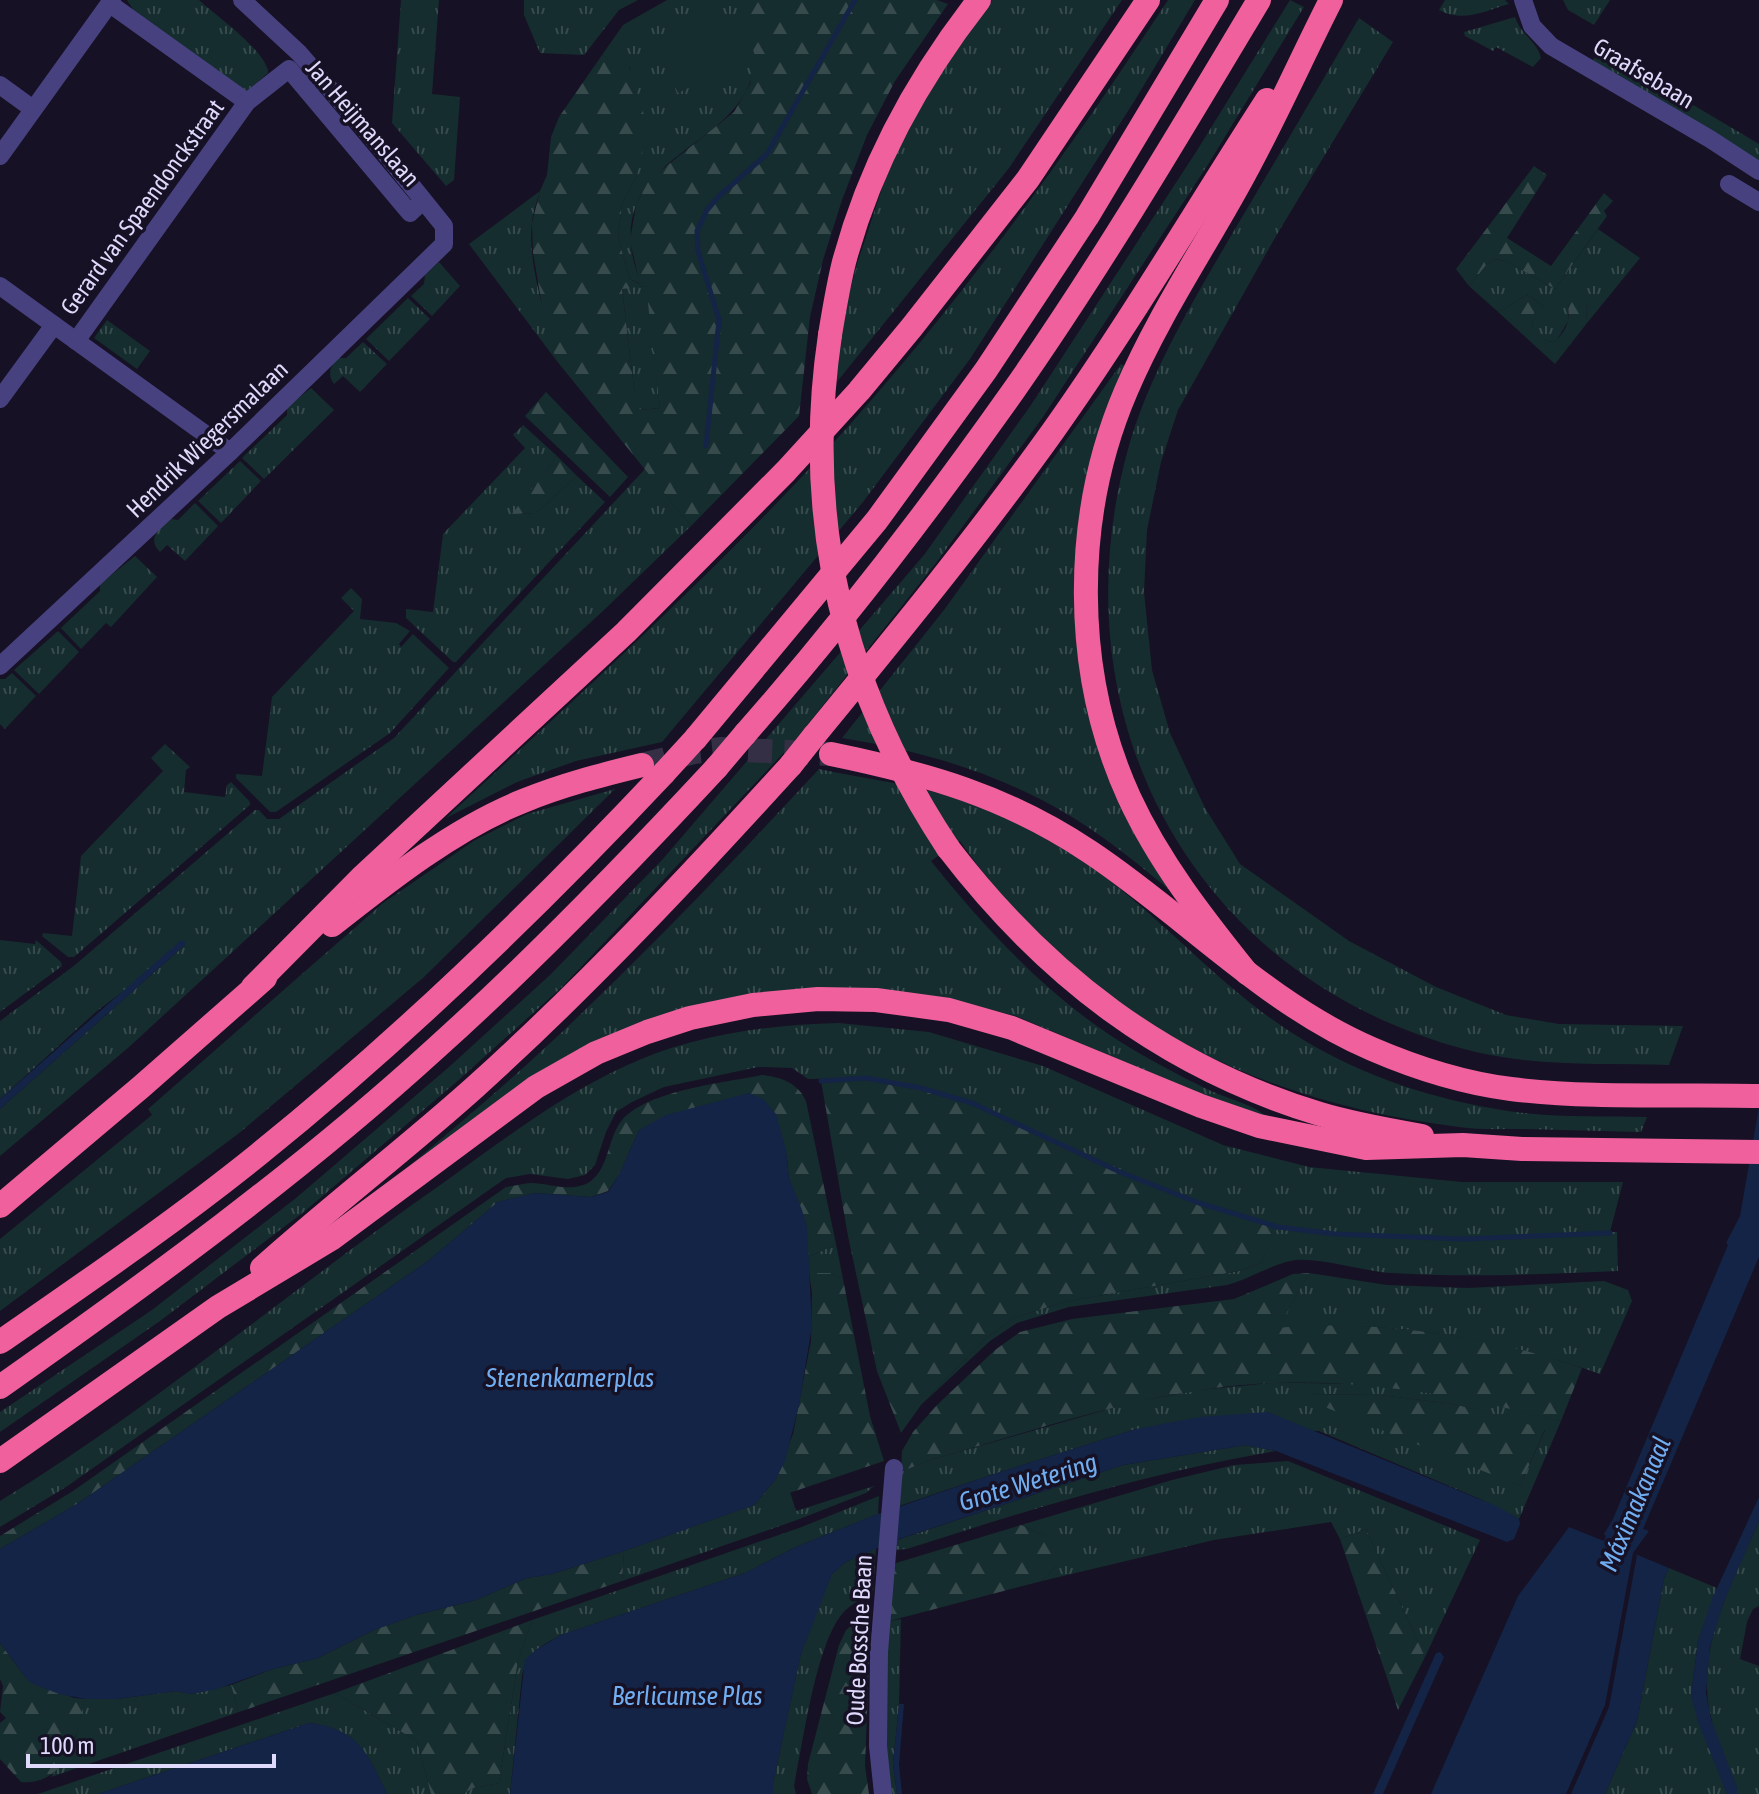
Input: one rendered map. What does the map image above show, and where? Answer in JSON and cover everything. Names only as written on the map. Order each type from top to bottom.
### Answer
[{"type":"highway","points":[[979,0],[943,47],[887,145],[862,205],[844,263],[830,335],[821,412],[821,479],[830,559],[840,611],[859,675],[886,741],[921,807],[979,888],[1036,950],[1077,985],[1151,1039],[1214,1073],[1321,1114],[1463,1145]]},
{"type":"highway","points":[[0,1206],[253,987],[363,876],[626,632],[786,471],[859,391],[1028,179],[1148,0]]},
{"type":"highway","points":[[0,1342],[117,1262],[259,1154],[400,1034],[577,865],[653,769],[696,738],[877,520],[986,370],[1087,217],[1217,0]]},
{"type":"highway","points":[[0,1387],[138,1290],[269,1190],[433,1051],[554,937],[717,767],[802,669],[905,539],[1015,389],[1114,238],[1259,0]]},
{"type":"highway","points":[[218,1307],[474,1087],[562,1005],[693,872],[791,765],[823,745],[1054,429],[1331,0]]},
{"type":"highway","points":[[1247,973],[1198,911],[1160,854],[1128,795],[1116,762],[1104,726],[1092,665],[1086,584],[1089,530],[1107,443],[1136,367],[1240,183],[1331,0]]},
{"type":"highway","points":[[823,745],[946,781],[1034,819],[1091,853],[1247,973],[1328,1027],[1411,1065],[1510,1089],[1576,1094],[1759,1096]]},
{"type":"highway","points":[[253,987],[376,890],[475,823],[574,782],[653,769]]},
{"type":"highway","points":[[0,1461],[218,1307],[331,1239],[524,1096],[596,1053],[647,1032],[690,1018],[753,1005],[818,999],[876,1000],[949,1010],[1012,1028],[1201,1106],[1259,1126],[1366,1148],[1463,1145],[1522,1149],[1759,1152]]},
{"type":"street","name":"Jan Heijmanslaan","points":[[242,0],[299,53],[444,226],[444,244]]},
{"type":"street","name":"Graafsebaan","points":[[1523,0],[1536,32],[1551,46],[1759,171]]},
{"type":"street","points":[[0,156],[111,2],[247,102]]},
{"type":"street","name":"Jan Heijmanslaan","points":[[247,102],[289,69],[410,213],[423,201]]},
{"type":"street","points":[[0,85],[33,109]]},
{"type":"street","name":"Gerard van Spaendonckstraat","points":[[76,341],[247,102]]},
{"type":"street","points":[[1729,184],[1759,202]]},
{"type":"street","name":"Hendrik Wiegersmalaan","points":[[0,666],[230,452],[444,244]]},
{"type":"street","points":[[0,286],[230,452]]},
{"type":"street","points":[[0,399],[54,325]]},
{"type":"street","name":"Oude Bossche Baan","points":[[883,1794],[878,1746],[879,1652],[894,1468]]},
{"type":"green space","points":[[127,0],[199,0],[240,34],[266,64],[268,73],[246,92],[136,14]]},
{"type":"green space","points":[[401,0],[439,0],[432,94],[460,97],[454,180],[446,186],[392,123]]},
{"type":"green space","points":[[524,0],[638,0],[619,10],[584,55],[540,53],[524,15]]},
{"type":"green space","points":[[667,0],[738,0],[752,37],[755,59],[748,88],[732,111],[666,166],[647,187],[634,212],[631,243],[641,284],[630,279],[618,238],[622,204],[637,175],[630,67],[602,55],[623,25]]},
{"type":"green space","points":[[738,0],[937,0],[948,4],[895,81],[867,135],[842,200],[823,260],[810,317],[799,416],[691,526],[556,360],[544,317],[533,253],[532,223],[547,175],[551,137],[559,117],[602,55],[629,66],[648,128],[637,175],[622,204],[618,238],[630,279],[640,284],[630,241],[636,205],[649,180],[734,112],[750,84],[755,56]],"holes":[[[646,286],[660,408],[640,410],[634,388],[622,289]]]},
{"type":"green space","points":[[992,0],[1122,0],[1009,168],[836,383],[842,321],[857,264],[895,149],[952,54]]},
{"type":"green space","points":[[1168,0],[1195,0],[970,359],[863,502],[662,742],[576,761],[517,782],[446,818],[711,569],[848,427],[993,250],[1083,127]]},
{"type":"green space","points":[[1290,0],[1304,7],[1209,163],[1043,417],[936,563],[793,743],[562,987],[461,1078],[305,1211],[160,1321],[0,1432],[0,1412],[152,1310],[296,1198],[449,1067],[550,975],[662,860],[924,555],[1031,405],[1196,152]]},
{"type":"green space","points":[[1445,0],[1505,0],[1509,4],[1457,16],[1439,10]]},
{"type":"green space","points":[[1563,0],[1610,0],[1594,25],[1568,10]]},
{"type":"green space","points":[[722,16],[744,61],[678,93],[657,48]]},
{"type":"green space","points":[[1515,17],[1539,52],[1541,58],[1533,67],[1496,47],[1493,51],[1465,36],[1464,32]]},
{"type":"green space","points":[[1359,18],[1393,42],[1276,236],[1178,410],[1161,462],[1147,530],[1144,592],[1152,670],[1170,733],[1205,808],[1240,864],[1349,941],[1436,987],[1506,1015],[1559,1024],[1683,1026],[1669,1065],[1565,1063],[1489,1055],[1464,1049],[1369,1014],[1287,963],[1220,899],[1167,824],[1131,740],[1111,649],[1110,552],[1127,453],[1136,424],[1159,368],[1187,313]]},
{"type":"green space","points":[[1599,49],[1759,144],[1759,161],[1591,64]]},
{"type":"green space","points":[[1534,166],[1547,175],[1507,238],[1551,266],[1604,193],[1613,201],[1604,211],[1607,216],[1555,289],[1506,261],[1495,259],[1469,286],[1456,269]]},
{"type":"green space","points":[[540,191],[532,222],[532,256],[556,360],[469,244]]},
{"type":"green space","points":[[1598,229],[1640,258],[1587,323],[1586,303],[1568,306],[1568,321],[1557,340],[1549,342],[1536,331],[1532,315],[1544,307],[1529,295],[1497,311],[1469,286],[1495,259],[1506,261],[1555,289]]},
{"type":"green space","points":[[439,262],[460,286],[432,316],[411,296],[424,284],[425,275]]},
{"type":"green space","points":[[647,286],[660,408],[639,410],[622,288]]},
{"type":"green space","points":[[1529,295],[1545,308],[1534,314],[1532,324],[1538,334],[1549,342],[1557,340],[1565,328],[1571,300],[1578,295],[1586,303],[1587,323],[1555,364],[1497,311]]},
{"type":"green space","points":[[408,298],[430,319],[389,361],[366,339]]},
{"type":"green space","points":[[107,320],[150,351],[137,369],[94,338]]},
{"type":"green space","points":[[363,342],[387,364],[360,392],[343,376],[334,384],[330,374],[333,364],[338,358],[346,358]]},
{"type":"green space","points":[[1121,364],[1125,366],[1096,449],[1079,515],[1076,592],[1078,655],[1089,717],[1108,777],[1132,829],[1174,894],[1085,826],[1018,788],[932,757],[842,738],[944,610]]},
{"type":"green space","points":[[311,388],[334,410],[264,479],[242,458],[287,415],[287,407]]},
{"type":"green space","points":[[546,392],[628,477],[610,497],[525,416]]},
{"type":"green space","points":[[523,425],[557,456],[513,514],[536,513],[577,476],[605,502],[453,662],[406,618],[406,609],[433,612],[443,534],[525,448],[513,435]]},
{"type":"green space","points":[[557,456],[577,476],[536,513],[512,514]]},
{"type":"green space","points":[[240,461],[261,481],[221,523],[198,501]]},
{"type":"green space","points":[[645,469],[691,526],[604,610],[129,1047],[0,1156],[0,1109],[185,945],[97,1011],[0,1099],[0,1021],[75,965],[255,810],[267,819],[279,819],[394,738]]},
{"type":"green space","points":[[195,503],[218,526],[185,561],[167,545],[160,552],[154,542],[156,534],[171,519],[178,520]]},
{"type":"green space","points":[[135,556],[157,577],[111,627],[106,623],[81,649],[61,628],[100,591],[100,584]]},
{"type":"green space","points":[[351,588],[362,599],[360,619],[396,623],[410,631],[399,644],[401,647],[413,634],[449,668],[390,733],[276,812],[270,812],[236,778],[236,774],[262,776],[272,697],[354,611],[341,598]]},
{"type":"green space","points":[[58,631],[79,652],[39,694],[14,670]]},
{"type":"green space","points":[[12,673],[36,696],[5,729],[0,724],[0,679]]},
{"type":"green space","points":[[165,744],[190,767],[186,770],[184,792],[225,797],[227,785],[231,782],[250,805],[74,957],[68,957],[42,936],[43,933],[72,936],[81,856],[163,771],[151,758]]},
{"type":"green space","points":[[819,769],[959,799],[1051,842],[1110,881],[1227,984],[1276,1022],[1350,1065],[1428,1093],[1508,1111],[1543,1115],[1647,1117],[1641,1132],[1459,1127],[1383,1114],[1310,1096],[1242,1071],[1177,1040],[1116,1001],[1060,955],[1008,902],[960,841],[931,861],[999,939],[1049,988],[1103,1031],[1132,1049],[1188,1080],[1267,1117],[1203,1095],[1016,1016],[954,1000],[687,1008],[401,1173],[520,1071],[589,1006],[706,889]]},
{"type":"green space","points":[[615,789],[424,977],[238,1134],[0,1311],[0,1239],[152,1115],[148,1109],[383,903],[475,840],[527,814]]},
{"type":"green space","points":[[0,940],[35,944],[36,940],[62,966],[0,1012]]},
{"type":"green space","points":[[839,1023],[929,1032],[1043,1066],[1223,1145],[1309,1167],[1462,1182],[1623,1182],[1610,1232],[1617,1232],[1618,1271],[1420,1274],[1381,1272],[1312,1260],[1290,1261],[1227,1285],[1069,1307],[1017,1323],[990,1341],[921,1405],[986,1338],[1014,1318],[1064,1302],[1239,1271],[1261,1263],[1277,1227],[1199,1203],[1120,1172],[1026,1127],[921,1088],[866,1078],[808,1079],[792,1068],[758,1067],[664,1087],[632,1102],[616,1112],[595,1165],[585,1175],[568,1179],[530,1174],[506,1178],[66,1487],[0,1527],[0,1501],[114,1426],[388,1223],[574,1093],[621,1068],[673,1047],[755,1029]]},
{"type":"green space","points":[[762,1075],[788,1082],[806,1101],[836,1244],[807,1258],[807,1227],[789,1178],[786,1150],[749,1093],[639,1130],[619,1175],[608,1191],[591,1197],[535,1193],[498,1202],[428,1261],[77,1504],[0,1549],[0,1536],[73,1491],[506,1187],[530,1183],[565,1187],[586,1184],[594,1179],[604,1164],[617,1127],[634,1110],[650,1101],[688,1089]]},
{"type":"green space","points":[[866,1078],[921,1088],[972,1103],[1120,1172],[1199,1203],[1278,1227],[1261,1263],[1239,1271],[1064,1302],[1014,1318],[986,1338],[921,1405],[901,1433],[877,1371],[848,1236],[821,1081]]},
{"type":"green space","points":[[836,1244],[843,1279],[831,1273],[809,1273],[807,1258]]},
{"type":"green space","points":[[809,1273],[831,1273],[843,1279],[870,1416],[884,1461],[754,1505],[776,1479],[793,1434],[811,1341],[812,1293]]},
{"type":"green space","points":[[1309,1273],[1387,1285],[1468,1288],[1604,1281],[1628,1290],[1632,1301],[1600,1374],[1522,1350],[1440,1334],[1358,1326],[1277,1329]]},
{"type":"green space","points":[[1309,1273],[1278,1328],[1353,1326],[1432,1333],[1510,1347],[1582,1368],[1561,1421],[1489,1404],[1381,1387],[1308,1382],[1227,1386],[1098,1412],[927,1461],[901,1472],[902,1451],[913,1432],[995,1350],[1020,1332],[1072,1319],[1234,1299],[1293,1274]]},
{"type":"green space","points":[[1270,1383],[1377,1386],[1456,1397],[1561,1421],[1519,1519],[1480,1499],[1319,1431],[1136,1429],[899,1506],[901,1472],[927,1461],[1130,1403],[1199,1390]],"holes":[[[1306,1394],[1380,1395],[1454,1404],[1545,1430],[1520,1486]]]},
{"type":"green space","points":[[1306,1394],[1380,1395],[1454,1404],[1545,1429],[1520,1486],[1305,1399]]},
{"type":"green space","points":[[1246,1445],[1276,1451],[1136,1481],[907,1549],[893,1550],[894,1541],[1123,1465]]},
{"type":"green space","points":[[1288,1461],[1480,1540],[1425,1657],[1366,1529],[1340,1539],[1331,1522],[1214,1540],[1042,1581],[1057,1565],[1044,1535],[1021,1525],[1234,1465]]},
{"type":"green space","points":[[874,1486],[866,1493],[797,1520],[622,1581],[624,1551],[790,1492],[796,1511]]},
{"type":"green space","points":[[879,1496],[878,1514],[798,1546],[745,1573],[561,1635],[541,1647],[527,1661],[522,1676],[510,1794],[463,1794],[473,1788],[499,1783],[518,1660],[532,1620],[799,1528]]},
{"type":"green space","points":[[1759,1521],[1759,1606],[1753,1609],[1747,1622],[1740,1659],[1759,1666],[1759,1794],[1737,1794],[1711,1717],[1707,1692],[1708,1666],[1719,1616]]},
{"type":"green space","points":[[1021,1525],[1044,1535],[1060,1557],[1042,1581],[889,1621],[892,1567],[896,1563]]},
{"type":"green space","points":[[1366,1529],[1425,1657],[1398,1710],[1340,1539]]},
{"type":"green space","points":[[876,1548],[873,1594],[842,1614],[825,1648],[806,1721],[794,1786],[796,1794],[773,1794],[801,1653],[824,1592],[832,1574],[846,1562]]},
{"type":"green space","points":[[624,1551],[622,1581],[239,1712],[231,1685],[273,1669],[318,1658],[374,1630],[416,1615],[476,1600],[527,1578],[552,1574]]},
{"type":"green space","points":[[1669,1568],[1717,1588],[1698,1641],[1691,1696],[1727,1794],[1605,1794],[1637,1721],[1664,1579]]},
{"type":"green space","points":[[871,1610],[865,1766],[869,1794],[812,1794],[807,1779],[808,1764],[839,1645],[846,1630]]},
{"type":"green space","points":[[901,1619],[899,1704],[893,1764],[897,1794],[885,1794],[882,1761],[889,1621]]},
{"type":"green space","points":[[532,1620],[518,1660],[499,1783],[473,1788],[463,1794],[431,1794],[417,1741],[335,1693]]},
{"type":"green space","points":[[0,1643],[26,1678],[74,1698],[85,1699],[67,1756],[49,1776],[37,1781],[21,1782],[0,1759],[0,1723],[6,1718],[0,1712],[3,1686],[0,1679]]},
{"type":"green space","points":[[231,1685],[239,1712],[51,1777],[74,1743],[85,1699],[117,1699],[176,1691],[191,1694]]},
{"type":"green space","points":[[335,1693],[417,1741],[431,1794],[387,1794],[359,1746],[339,1731],[309,1723],[98,1794],[38,1794]]},
{"type":"water","points":[[180,941],[185,941],[185,945],[0,1109],[0,1099]]},
{"type":"water","name":"Stenenkamerplas","points":[[749,1093],[763,1099],[776,1114],[786,1150],[789,1178],[807,1227],[812,1326],[799,1405],[785,1461],[776,1479],[754,1505],[624,1551],[552,1574],[527,1578],[476,1600],[416,1615],[374,1630],[318,1658],[273,1669],[217,1689],[191,1694],[176,1691],[117,1699],[85,1699],[59,1694],[26,1678],[0,1643],[0,1549],[77,1504],[428,1261],[498,1202],[535,1193],[591,1197],[608,1192],[639,1130],[666,1115]]},
{"type":"water","name":"Máximakanaal","points":[[1759,1107],[1759,1257],[1643,1529],[1649,1531],[1633,1553],[1669,1568],[1664,1579],[1637,1721],[1605,1794],[1431,1794],[1518,1596],[1569,1527],[1604,1541],[1604,1534],[1740,1216]]},
{"type":"water","name":"Berlicumse Plas","points":[[1268,1412],[1496,1506],[1519,1519],[1514,1539],[1507,1542],[1276,1451],[1246,1445],[1123,1465],[893,1541],[846,1562],[832,1574],[801,1654],[773,1794],[510,1794],[525,1659],[561,1635],[745,1573],[798,1546],[878,1514],[1136,1429],[1200,1417]]},
{"type":"water","points":[[1759,1497],[1759,1521],[1723,1604],[1710,1647],[1706,1693],[1711,1719],[1737,1788],[1737,1794],[1727,1794],[1691,1696],[1698,1641],[1712,1599]]},
{"type":"water","points":[[1440,1652],[1444,1657],[1383,1794],[1373,1794],[1436,1653]]},
{"type":"water","points":[[899,1704],[904,1704],[899,1765],[902,1794],[897,1794],[893,1764]]},
{"type":"water","points":[[309,1723],[339,1731],[359,1745],[387,1794],[98,1794]]},
{"type":"pier","points":[[1633,1553],[1637,1555],[1609,1707],[1571,1794],[1566,1794],[1605,1705]]},
{"type":"waterway","points":[[706,446],[719,320],[698,251],[697,231],[707,210],[719,196],[767,154],[855,0]]},
{"type":"waterway","points":[[821,1081],[866,1078],[921,1088],[972,1103],[1120,1172],[1199,1203],[1278,1227],[1335,1234],[1463,1239],[1610,1233]]},
{"type":"tunnel","points":[[642,765],[694,752],[722,749],[831,754]]},
{"type":"water label","name":"Grote Wetering","points":[[1028,1482]]}]
